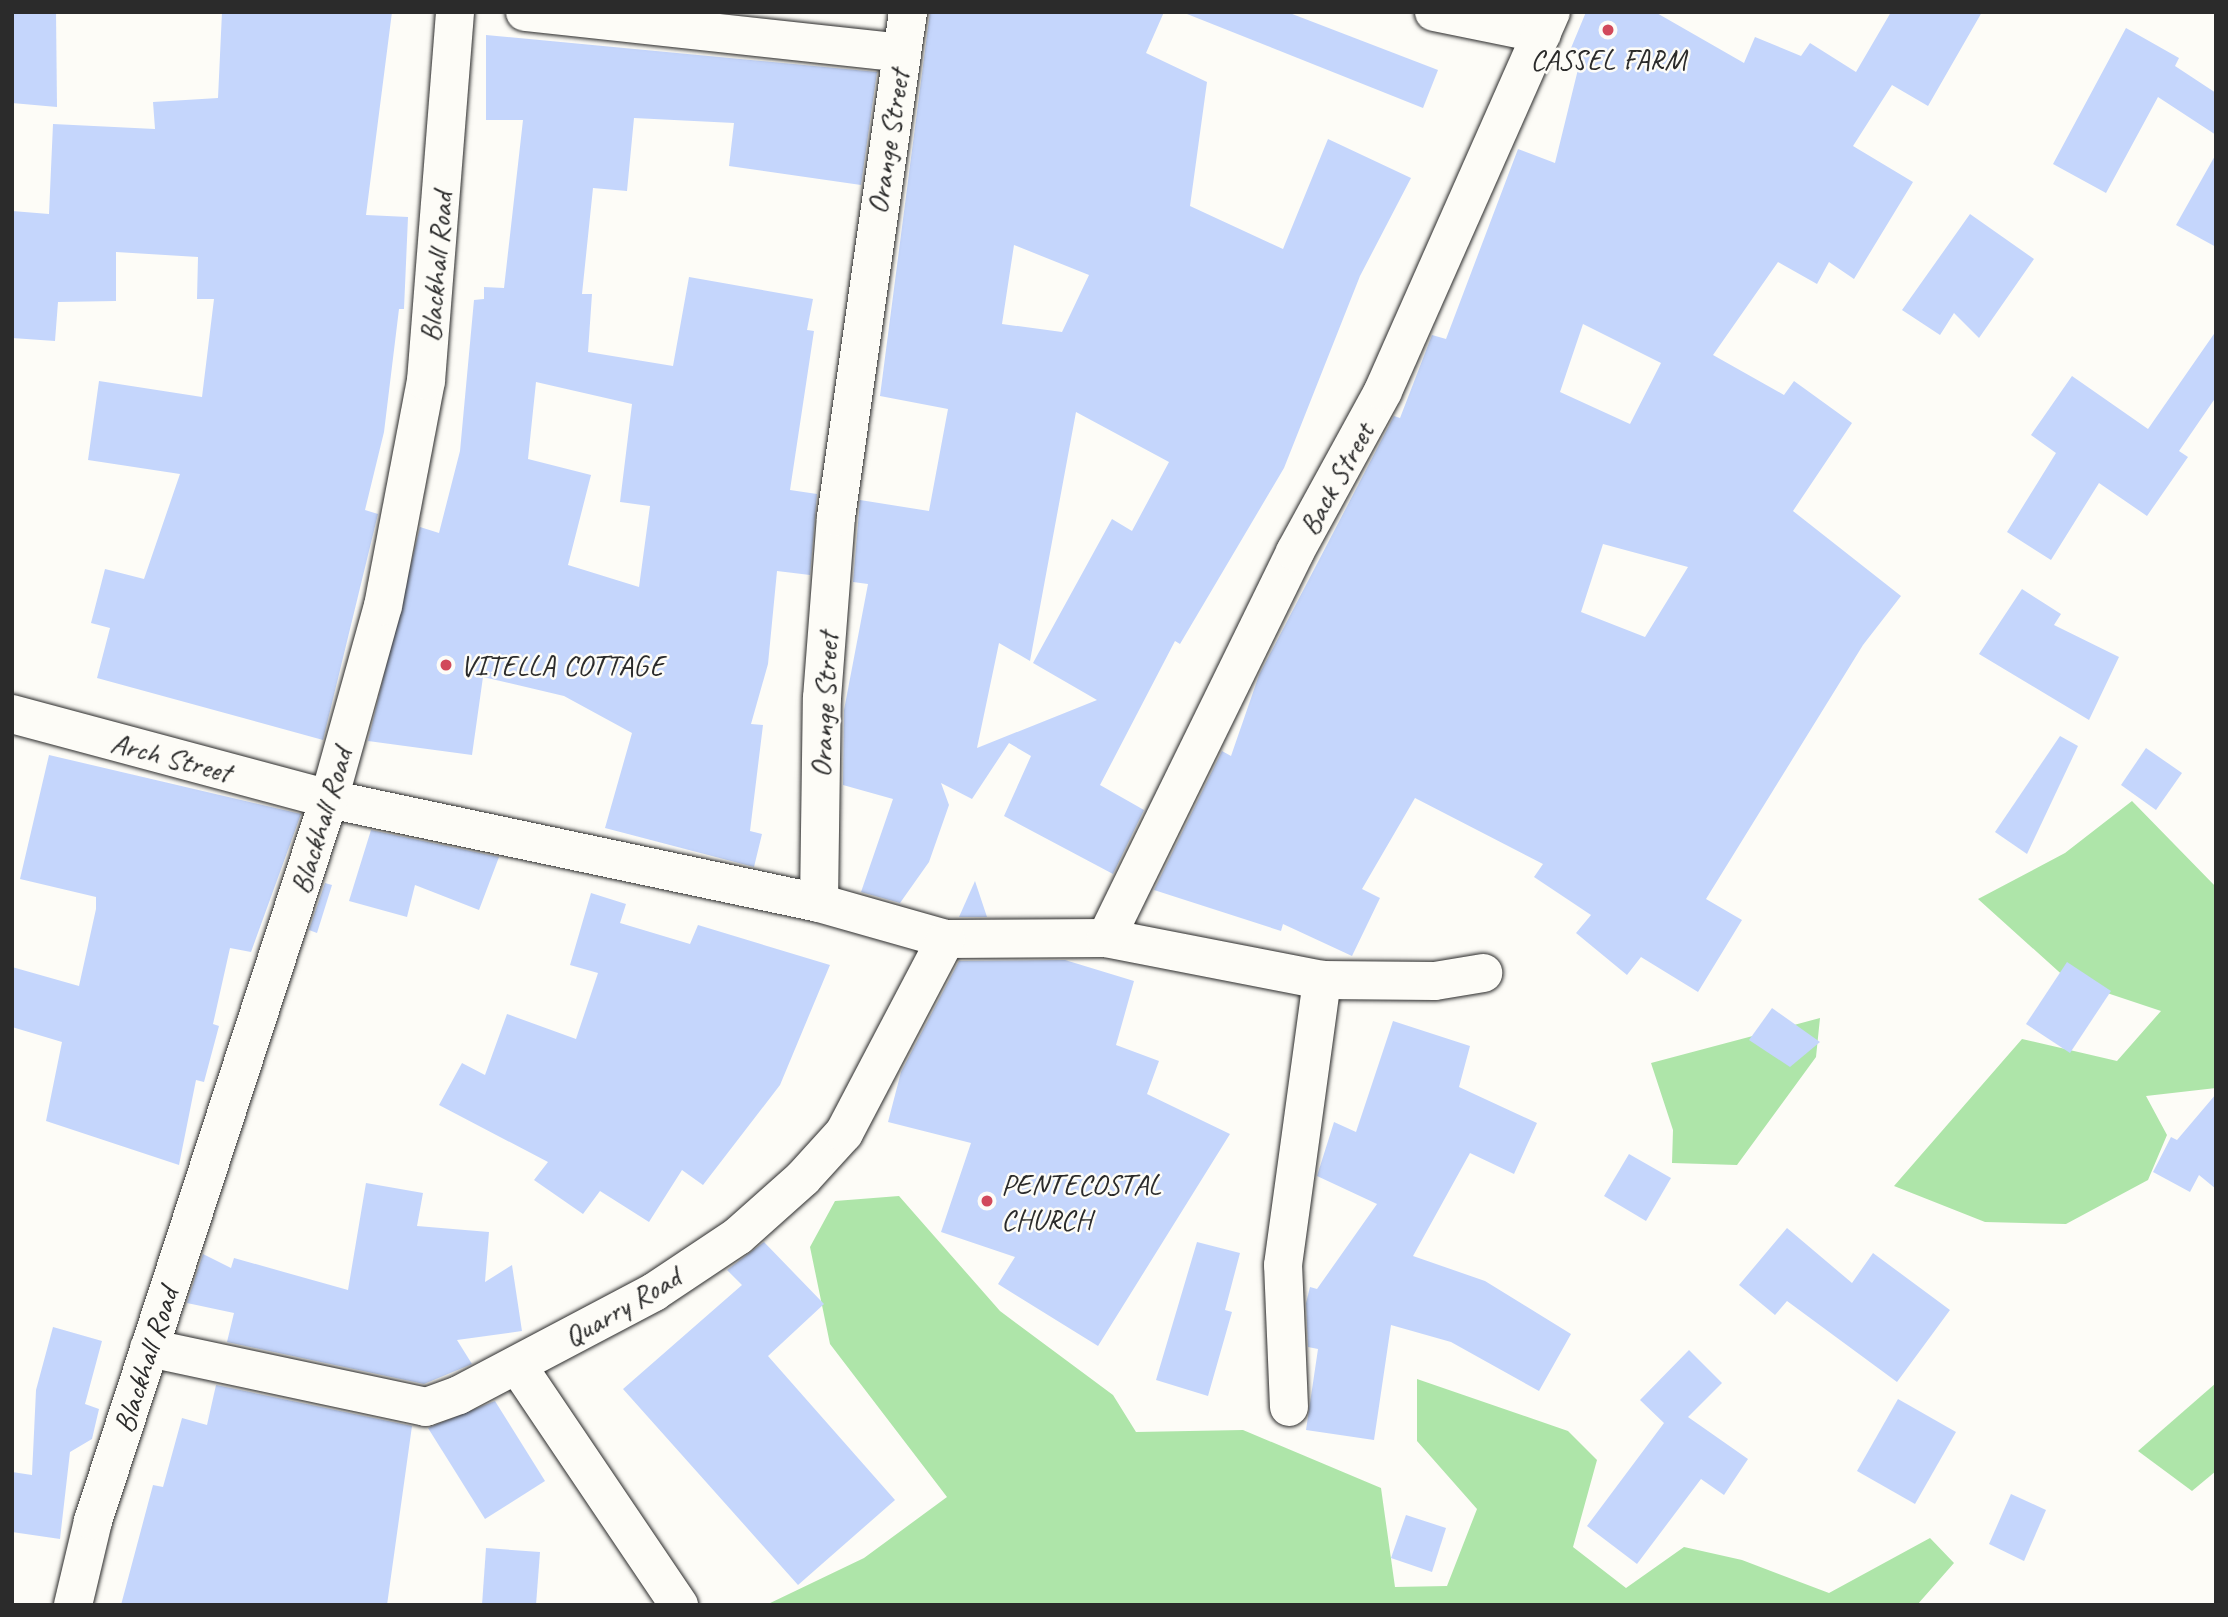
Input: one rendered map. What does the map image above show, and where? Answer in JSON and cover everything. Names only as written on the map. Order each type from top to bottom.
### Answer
[{"type":"street","name":"Blackhall Road","points":[[73,1605],[93,1521],[330,799],[383,606],[426,381],[455,12]]},
{"type":"street","points":[[525,12],[902,53]]},
{"type":"street","name":"Orange Street","points":[[819,903],[822,698],[836,517],[908,12]]},
{"type":"street","points":[[1434,12],[1547,23]]},
{"type":"street","name":"Back Street","points":[[1106,938],[1296,552],[1383,391],[1547,23]]},
{"type":"street","name":"Arch Street","points":[[12,714],[330,799]]},
{"type":"street","points":[[330,799],[819,903],[946,939],[1106,938],[1322,980],[1435,981],[1483,973]]},
{"type":"street","name":"Quarry Road","points":[[149,1348],[426,1407],[517,1365],[654,1292],[738,1236],[803,1178],[844,1133],[946,939]]},
{"type":"street","points":[[1289,1407],[1283,1265],[1322,980]]},
{"type":"street","points":[[517,1365],[679,1605]]},
{"type":"green space","points":[[2132,801],[2216,887],[2216,1088],[2146,1096],[2167,1135],[2148,1180],[2066,1224],[1985,1222],[1894,1186],[2022,1039],[2117,1061],[2161,1011],[2068,980],[1978,899],[2065,853]]},
{"type":"green space","points":[[1820,1018],[1816,1057],[1737,1165],[1672,1163],[1673,1130],[1651,1063]]},
{"type":"green space","points":[[899,1196],[1000,1311],[1113,1395],[1136,1432],[1243,1430],[1381,1488],[1395,1587],[1447,1586],[1477,1509],[1417,1441],[1417,1379],[1568,1431],[1597,1460],[1573,1547],[1626,1588],[1684,1547],[1742,1560],[1829,1593],[1930,1538],[1954,1563],[1917,1605],[766,1605],[864,1558],[947,1497],[830,1344],[810,1247],[835,1201]]},
{"type":"green space","points":[[2216,1383],[2216,1471],[2192,1491],[2138,1451]]},
{"type":"building","points":[[12,12],[56,12],[57,107],[12,103]]},
{"type":"building","points":[[222,12],[392,12],[366,215],[408,217],[404,309],[399,309],[384,432],[365,510],[378,514],[323,740],[97,678],[110,628],[91,623],[105,569],[144,579],[180,474],[88,460],[99,381],[202,397],[214,299],[197,299],[198,257],[116,252],[116,301],[58,302],[55,341],[12,338],[12,211],[49,214],[53,124],[155,129],[153,102],[218,98]]},
{"type":"building","points":[[930,12],[1164,12],[1146,53],[1207,82],[1190,206],[1283,249],[1328,139],[1411,178],[1360,276],[1284,468],[1180,644],[1175,641],[1100,785],[1144,810],[1113,874],[1004,816],[1031,756],[1009,743],[972,799],[941,783],[949,805],[929,862],[900,903],[861,892],[893,799],[843,785],[844,710],[868,584],[853,582],[860,500],[929,511],[948,409],[880,396]],"holes":[[[1014,245],[1089,275],[1062,332],[1002,324]],[[1076,412],[1169,462],[1132,531],[1112,519],[1033,663],[1097,700],[977,748],[999,643],[1030,661]]]},
{"type":"building","points":[[1287,12],[1438,70],[1423,108],[1187,14]]},
{"type":"building","points":[[1586,12],[1655,12],[1744,63],[1755,37],[1801,56],[1810,43],[1856,72],[1891,12],[1982,12],[1928,106],[1892,85],[1853,146],[1913,182],[1854,279],[1829,262],[1817,284],[1778,262],[1713,355],[1784,395],[1794,381],[1852,423],[1793,511],[1901,596],[1863,645],[1706,899],[1742,920],[1698,992],[1641,957],[1627,975],[1576,933],[1591,915],[1534,877],[1543,864],[1415,798],[1362,889],[1380,898],[1352,956],[1283,924],[1281,931],[1154,890],[1222,751],[1231,756],[1259,675],[1394,416],[1400,418],[1432,335],[1446,339],[1518,149],[1555,163],[1582,53],[1571,48]],"holes":[[[1583,324],[1661,363],[1630,424],[1560,392]],[[1603,544],[1688,567],[1645,637],[1581,612]]]},
{"type":"building","points":[[2126,28],[2179,58],[2175,66],[2216,93],[2216,135],[2158,97],[2106,193],[2053,164]]},
{"type":"building","points":[[486,35],[877,72],[861,185],[729,166],[734,123],[634,118],[627,191],[593,188],[582,294],[592,294],[588,352],[673,366],[689,277],[813,299],[807,330],[814,331],[790,490],[817,494],[810,575],[777,571],[768,664],[751,724],[763,725],[750,831],[762,834],[754,867],[605,828],[632,733],[564,696],[483,677],[472,755],[368,741],[420,527],[439,533],[460,451],[474,300],[484,299],[484,287],[504,288],[523,120],[486,120]],"holes":[[[536,382],[632,404],[620,502],[650,506],[639,587],[568,565],[591,475],[528,459]]]},
{"type":"building","points":[[2216,154],[2216,247],[2176,225]]},
{"type":"building","points":[[1970,214],[2034,259],[1979,338],[1954,313],[1940,335],[1902,310]]},
{"type":"building","points":[[2216,331],[2216,397],[2179,451],[2188,457],[2147,516],[2099,483],[2051,560],[2007,532],[2056,453],[2031,435],[2072,376],[2148,429]]},
{"type":"building","points":[[2022,589],[2061,614],[2054,625],[2119,657],[2089,720],[1979,654]]},
{"type":"building","points":[[2060,736],[2078,746],[2027,854],[1995,832]]},
{"type":"building","points":[[2146,748],[2182,773],[2156,810],[2121,785]]},
{"type":"building","points":[[49,755],[301,814],[251,952],[230,948],[213,1024],[219,1026],[204,1082],[196,1080],[179,1165],[46,1121],[62,1042],[12,1027],[12,967],[79,986],[96,909],[96,897],[20,879]]},
{"type":"building","points":[[371,830],[499,857],[479,910],[415,885],[407,917],[349,901]]},
{"type":"building","points":[[975,881],[987,917],[959,917]]},
{"type":"building","points":[[325,883],[332,885],[317,933],[309,930]]},
{"type":"building","points":[[591,893],[626,904],[620,923],[690,944],[698,925],[830,965],[780,1085],[703,1185],[682,1170],[649,1222],[600,1191],[583,1214],[534,1180],[548,1162],[439,1105],[462,1063],[485,1075],[507,1014],[576,1039],[598,973],[570,965]]},
{"type":"building","points":[[1065,960],[1134,981],[1116,1045],[1159,1061],[1147,1094],[1230,1134],[1098,1346],[998,1284],[1015,1257],[941,1232],[971,1143],[888,1122],[901,1072],[959,961]]},
{"type":"building","points":[[2067,962],[2111,991],[2070,1053],[2026,1024]]},
{"type":"building","points":[[1772,1008],[1820,1042],[1790,1067],[1749,1040]]},
{"type":"building","points":[[1393,1021],[1470,1046],[1459,1087],[1537,1123],[1514,1174],[1470,1153],[1413,1256],[1485,1281],[1571,1334],[1539,1391],[1451,1342],[1391,1325],[1374,1440],[1306,1430],[1318,1349],[1308,1347],[1306,1303],[1310,1287],[1317,1289],[1377,1204],[1317,1176],[1334,1122],[1356,1132]]},
{"type":"building","points":[[2216,1094],[2216,1189],[2199,1175],[2190,1192],[2153,1172],[2171,1137],[2177,1140]]},
{"type":"building","points":[[1629,1154],[1671,1178],[1646,1221],[1604,1196]]},
{"type":"building","points":[[366,1183],[423,1193],[417,1226],[489,1232],[485,1282],[512,1265],[522,1331],[457,1340],[472,1364],[424,1384],[227,1342],[234,1313],[187,1303],[203,1254],[231,1268],[234,1258],[348,1290]]},
{"type":"building","points":[[1787,1228],[1852,1283],[1873,1253],[1950,1310],[1897,1382],[1787,1301],[1775,1315],[1739,1285]]},
{"type":"building","points":[[764,1242],[824,1304],[768,1356],[895,1500],[798,1585],[623,1389],[742,1285],[727,1270]]},
{"type":"building","points":[[1197,1242],[1240,1253],[1225,1310],[1232,1312],[1208,1396],[1156,1380]]},
{"type":"building","points":[[53,1327],[102,1341],[85,1404],[99,1409],[92,1439],[70,1452],[60,1539],[12,1532],[12,1472],[32,1475],[36,1390]]},
{"type":"building","points":[[1689,1350],[1722,1383],[1688,1417],[1748,1459],[1724,1495],[1701,1479],[1637,1564],[1587,1526],[1664,1423],[1640,1400]]},
{"type":"building","points":[[216,1385],[412,1426],[387,1605],[121,1605],[153,1485],[163,1487],[182,1418],[207,1425]]},
{"type":"building","points":[[1898,1399],[1956,1432],[1915,1504],[1857,1471]]},
{"type":"building","points":[[495,1401],[545,1481],[485,1519],[428,1428]]},
{"type":"building","points":[[2011,1494],[2046,1510],[2024,1561],[1989,1544]]},
{"type":"building","points":[[1406,1515],[1446,1528],[1432,1572],[1391,1558]]},
{"type":"building","points":[[486,1548],[540,1552],[536,1605],[482,1605]]},
{"type":"place","name":"CASSEL FARM","points":[[1608,30]]},
{"type":"place","name":"VITELLA COTTAGE","points":[[446,665]]},
{"type":"place","name":"PENTECOSTAL CHURCH","points":[[987,1201]]}]
